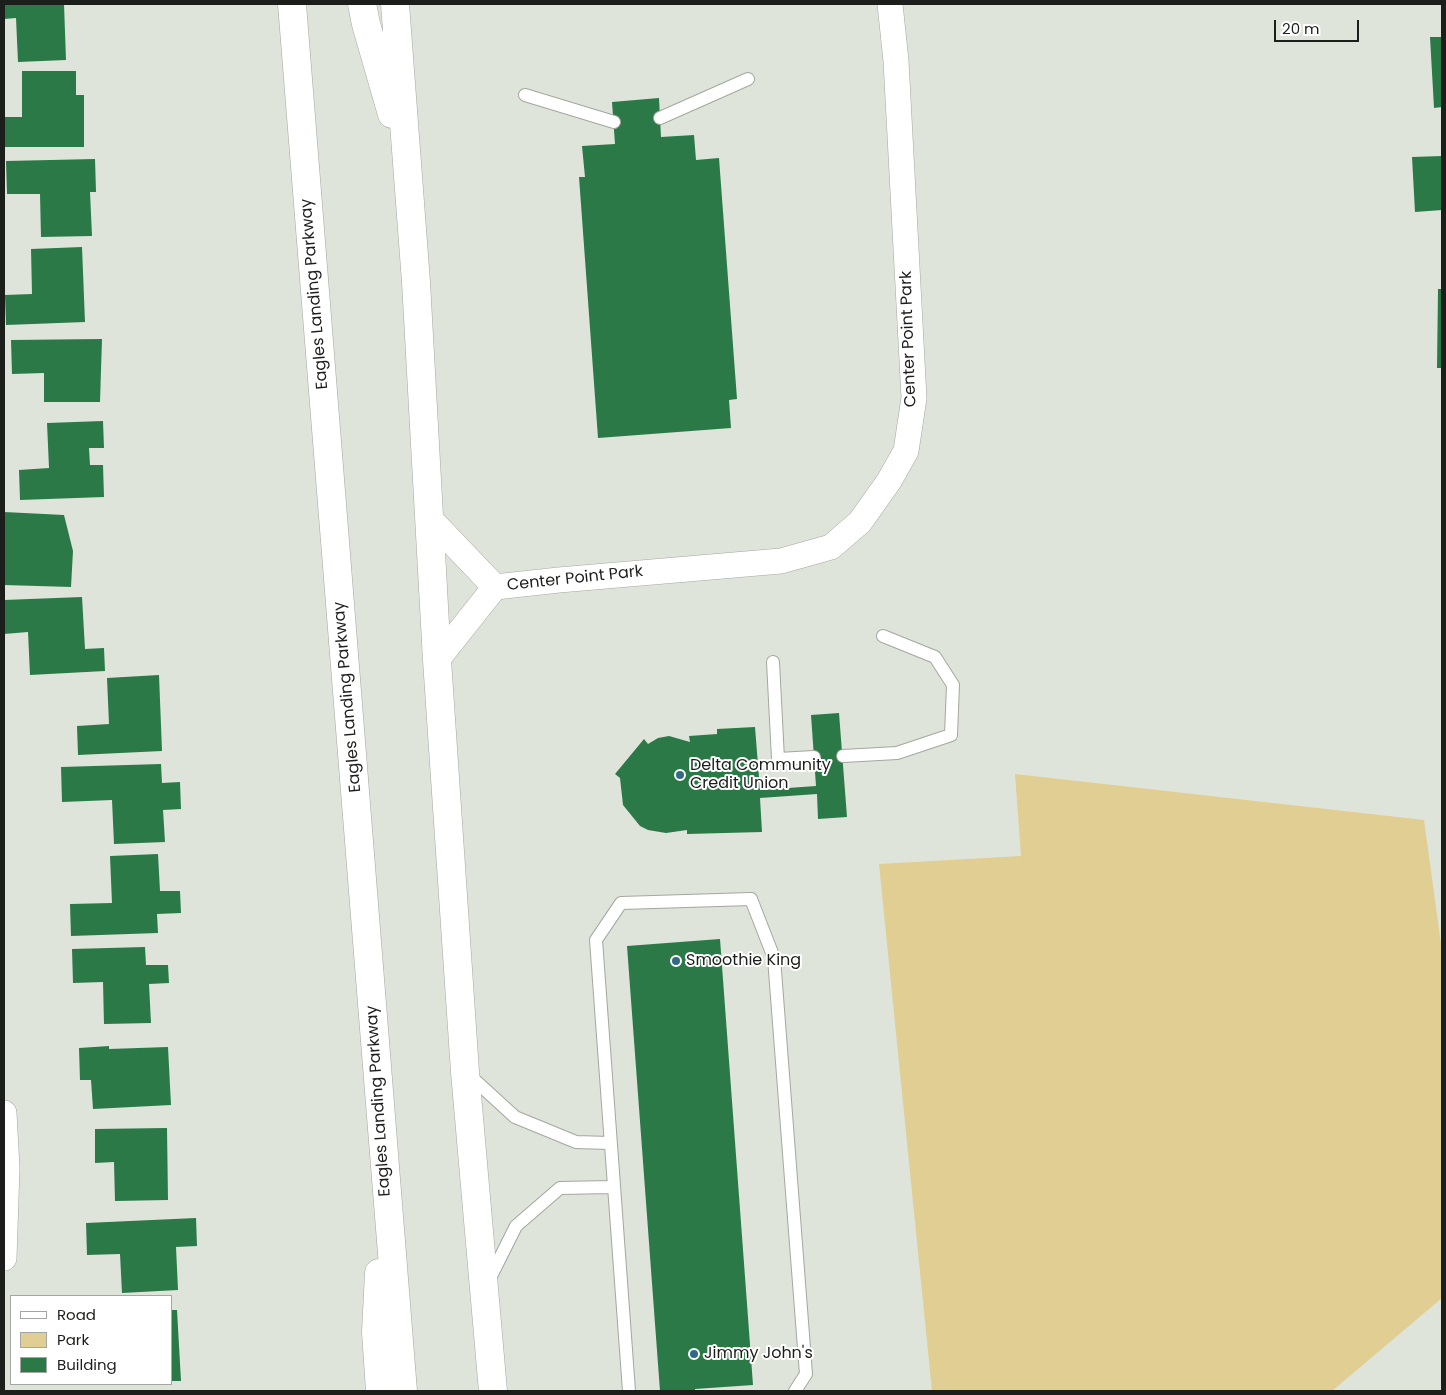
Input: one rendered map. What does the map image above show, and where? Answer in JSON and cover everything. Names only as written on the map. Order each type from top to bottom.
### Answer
[{"type":"main road","name":"Eagles Landing Parkway","points":[[292,4],[403,1391]]},
{"type":"main road","points":[[362,4],[407,168]]},
{"type":"main road","points":[[395,4],[431,520],[437,660],[465,1072],[493,1391]]},
{"type":"main road","points":[[380,1391],[376,1332],[385,1182]]},
{"type":"street","name":"Center Point Park","points":[[437,660],[495,587],[781,561],[831,547],[860,522],[889,481],[906,452],[914,398],[896,60],[890,4]]},
{"type":"street","name":"Center Point Park","points":[[431,520],[495,587]]},
{"type":"street","points":[[4,1113],[7,1168],[4,1258]]},
{"type":"lane","points":[[660,118],[748,79]]},
{"type":"lane","points":[[525,95],[614,122]]},
{"type":"lane","points":[[843,756],[897,753],[951,735],[953,685],[935,657],[883,636]]},
{"type":"lane","points":[[773,662],[778,759],[814,757]]},
{"type":"lane","points":[[629,1391],[612,1187],[596,940],[621,903],[751,899],[774,958],[806,1374],[795,1391]]},
{"type":"lane","points":[[465,1072],[515,1117],[576,1142],[609,1143]]},
{"type":"lane","points":[[485,1288],[516,1226],[560,1188],[612,1187]]},
{"type":"green space","points":[[1015,774],[1424,820],[1442,951],[1442,1298],[1332,1391],[932,1391],[879,864],[1021,856]]},
{"type":"building","points":[[4,4],[64,4],[66,60],[18,62],[16,18],[4,19]]},
{"type":"building","points":[[1430,37],[1442,37],[1442,107],[1434,108]]},
{"type":"building","points":[[22,71],[76,71],[76,95],[84,95],[84,147],[4,147],[4,117],[22,117]]},
{"type":"building","points":[[659,98],[661,137],[694,135],[696,160],[719,158],[737,399],[729,400],[731,428],[598,438],[579,177],[585,177],[582,146],[615,144],[612,102]]},
{"type":"building","points":[[1442,156],[1442,210],[1415,212],[1412,157]]},
{"type":"building","points":[[95,159],[96,192],[90,192],[92,236],[41,237],[40,194],[7,194],[6,161]]},
{"type":"building","points":[[82,247],[85,322],[6,325],[5,295],[32,294],[31,249]]},
{"type":"building","points":[[1438,289],[1442,289],[1442,368],[1437,368]]},
{"type":"building","points":[[102,339],[100,402],[44,402],[44,373],[12,374],[11,340]]},
{"type":"building","points":[[103,421],[104,448],[89,448],[90,465],[103,465],[104,497],[20,500],[19,470],[49,468],[47,423]]},
{"type":"building","points":[[4,512],[64,515],[73,551],[71,587],[4,585]]},
{"type":"building","points":[[82,597],[85,649],[104,648],[105,671],[30,675],[28,632],[4,634],[4,600]]},
{"type":"building","points":[[159,675],[162,751],[78,755],[77,726],[109,724],[107,678]]},
{"type":"building","points":[[839,713],[847,817],[818,819],[817,794],[760,798],[762,832],[687,834],[687,830],[666,833],[648,830],[640,826],[623,805],[620,778],[615,774],[644,739],[648,744],[658,738],[669,736],[690,742],[689,736],[717,734],[717,729],[755,727],[760,790],[816,786],[811,715]]},
{"type":"building","points":[[161,764],[162,783],[180,782],[181,809],[163,810],[165,842],[114,844],[112,800],[62,802],[61,767]]},
{"type":"building","points":[[158,854],[160,891],[180,891],[181,913],[157,914],[158,933],[71,936],[70,904],[112,903],[110,856]]},
{"type":"building","points":[[720,939],[753,1385],[695,1389],[695,1391],[660,1391],[627,946]]},
{"type":"building","points":[[145,947],[146,965],[168,965],[169,983],[149,984],[151,1023],[104,1024],[103,982],[73,983],[72,949]]},
{"type":"building","points":[[109,1046],[109,1049],[168,1047],[171,1105],[93,1109],[91,1080],[80,1080],[79,1048]]},
{"type":"building","points":[[167,1128],[168,1200],[115,1201],[114,1162],[95,1163],[95,1129]]},
{"type":"building","points":[[196,1218],[197,1246],[176,1247],[178,1290],[122,1293],[120,1254],[87,1255],[86,1223]]},
{"type":"building","points":[[172,1310],[177,1310],[181,1381],[172,1381]]},
{"type":"place","name":"Delta Community Credit Union","points":[[680,775]]},
{"type":"place","name":"Smoothie King","points":[[676,961]]},
{"type":"place","name":"Jimmy John's","points":[[694,1354]]}]
